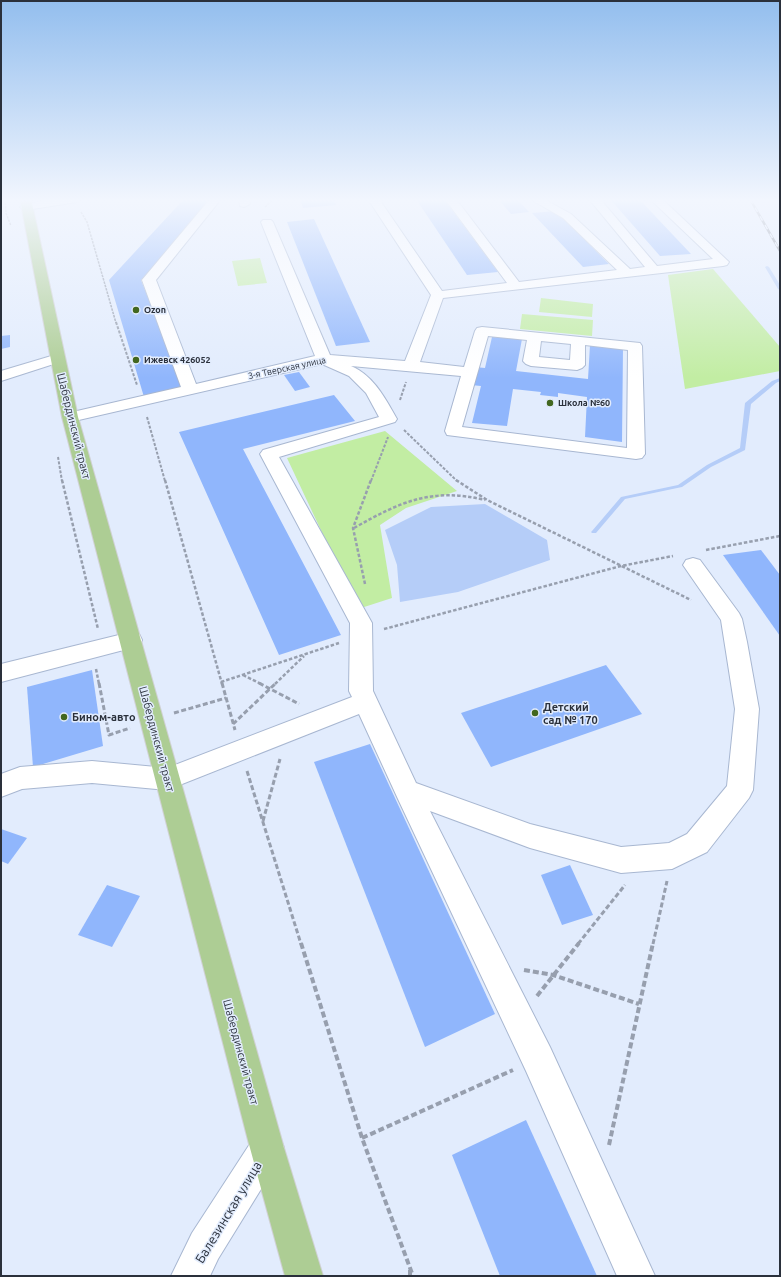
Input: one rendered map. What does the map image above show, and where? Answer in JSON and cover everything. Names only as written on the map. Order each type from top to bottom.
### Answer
[{"type":"main road","name":"Шабердинский тракт","points":[[37,259],[70,417],[267,1148],[304,1276]]},
{"type":"street","points":[[167,259],[149,280],[190,389]]},
{"type":"street","points":[[283,259],[324,359],[354,373],[372,390],[391,420],[269,454],[360,632],[361,692],[407,791],[538,1059],[636,1276]]},
{"type":"street","points":[[413,259],[438,295]]},
{"type":"street","points":[[495,259],[516,286]]},
{"type":"street","points":[[612,259],[628,274]]},
{"type":"street","points":[[644,259],[654,271]]},
{"type":"street","points":[[438,295],[724,262],[720,259]]},
{"type":"street","points":[[411,366],[438,295]]},
{"type":"street","points":[[482,331],[535,336],[635,346],[636,454],[453,431],[482,331]]},
{"type":"street","points":[[535,336],[531,361],[577,365],[578,341]]},
{"type":"street","points":[[1,376],[58,358]]},
{"type":"street","name":"3-я Тверская улица","points":[[70,417],[324,359],[470,372]]},
{"type":"street","points":[[407,791],[530,836],[622,860],[672,856],[697,843],[740,790],[747,709],[736,642],[730,619],[691,557]]},
{"type":"street","points":[[1,673],[131,640]]},
{"type":"street","points":[[1,786],[20,778],[92,772],[167,779],[366,701]]},
{"type":"street","name":"Балезинская улица","points":[[190,1276],[204,1246],[267,1148]]},
{"type":"path","points":[[97,259],[111,308],[142,401],[233,724],[263,821],[362,1138],[413,1276]]},
{"type":"path","points":[[360,632],[369,600],[353,528],[411,366]]},
{"type":"path","points":[[391,420],[458,482],[487,500],[730,619]]},
{"type":"path","points":[[353,528],[404,502],[425,496],[460,494],[487,500]]},
{"type":"path","points":[[221,682],[306,654],[360,632],[620,566],[691,557],[780,536]]},
{"type":"path","points":[[233,724],[306,654]]},
{"type":"path","points":[[243,675],[325,717]]},
{"type":"path","points":[[263,821],[288,731]]},
{"type":"path","points":[[608,1148],[672,856]]},
{"type":"path","points":[[519,1019],[646,858]]},
{"type":"path","points":[[492,964],[553,975],[640,1004]]},
{"type":"path","points":[[362,1138],[538,1059]]},
{"type":"path","points":[[410,1269],[410,1276]]},
{"type":"green space","points":[[260,259],[267,283],[238,286],[232,261]]},
{"type":"green space","points":[[713,269],[780,347],[780,371],[685,389],[668,275]]},
{"type":"green space","points":[[541,298],[593,304],[592,317],[539,312]]},
{"type":"green space","points":[[522,314],[593,320],[592,336],[520,329]]},
{"type":"green space","points":[[385,431],[457,491],[406,508],[380,525],[392,598],[358,609],[287,458]]},
{"type":"water","points":[[485,504],[547,540],[550,560],[458,592],[400,602],[397,565],[385,530],[431,507]]},
{"type":"building","points":[[129,259],[160,259],[141,280],[184,388],[144,397],[109,280]]},
{"type":"building","points":[[301,259],[332,259],[370,342],[336,346]]},
{"type":"building","points":[[456,259],[488,259],[498,272],[467,275]]},
{"type":"building","points":[[575,259],[604,259],[609,264],[583,267]]},
{"type":"building","points":[[10,335],[10,347],[1,349],[1,336]]},
{"type":"building","points":[[492,337],[522,339],[516,371],[588,379],[590,345],[623,348],[622,442],[585,437],[587,397],[558,393],[558,397],[540,395],[541,392],[513,389],[507,426],[472,423],[481,386],[471,385],[475,367],[485,368]]},
{"type":"building","points":[[299,372],[310,387],[295,391],[284,375]]},
{"type":"building","points":[[334,395],[355,421],[243,449],[341,635],[279,655],[179,432]]},
{"type":"building","points":[[761,550],[780,575],[780,636],[723,555]]},
{"type":"building","points":[[606,665],[642,714],[491,767],[461,713]]},
{"type":"building","name":"Бином-авто","points":[[92,670],[103,746],[33,767],[27,687]]},
{"type":"building","points":[[370,744],[495,1014],[425,1047],[314,762]]},
{"type":"building","points":[[1,829],[27,838],[8,864],[1,861]]},
{"type":"building","points":[[570,865],[593,915],[562,925],[541,875]]},
{"type":"building","points":[[107,885],[140,896],[112,947],[78,935]]},
{"type":"building","points":[[526,1120],[597,1276],[500,1276],[452,1155]]},
{"type":"waterway","points":[[767,267],[780,289]]},
{"type":"waterway","points":[[594,532],[623,498],[680,486],[709,466],[743,449],[748,403],[780,379]]},
{"type":"place","name":"Ozon","points":[[136,310]]},
{"type":"place","name":"Ижевск 426052","points":[[136,360]]},
{"type":"place","name":"Школа №60","points":[[550,403]]},
{"type":"place","name":"Детский сад № 170","points":[[535,713]]},
{"type":"place","name":"Бином-авто","points":[[64,717]]}]
